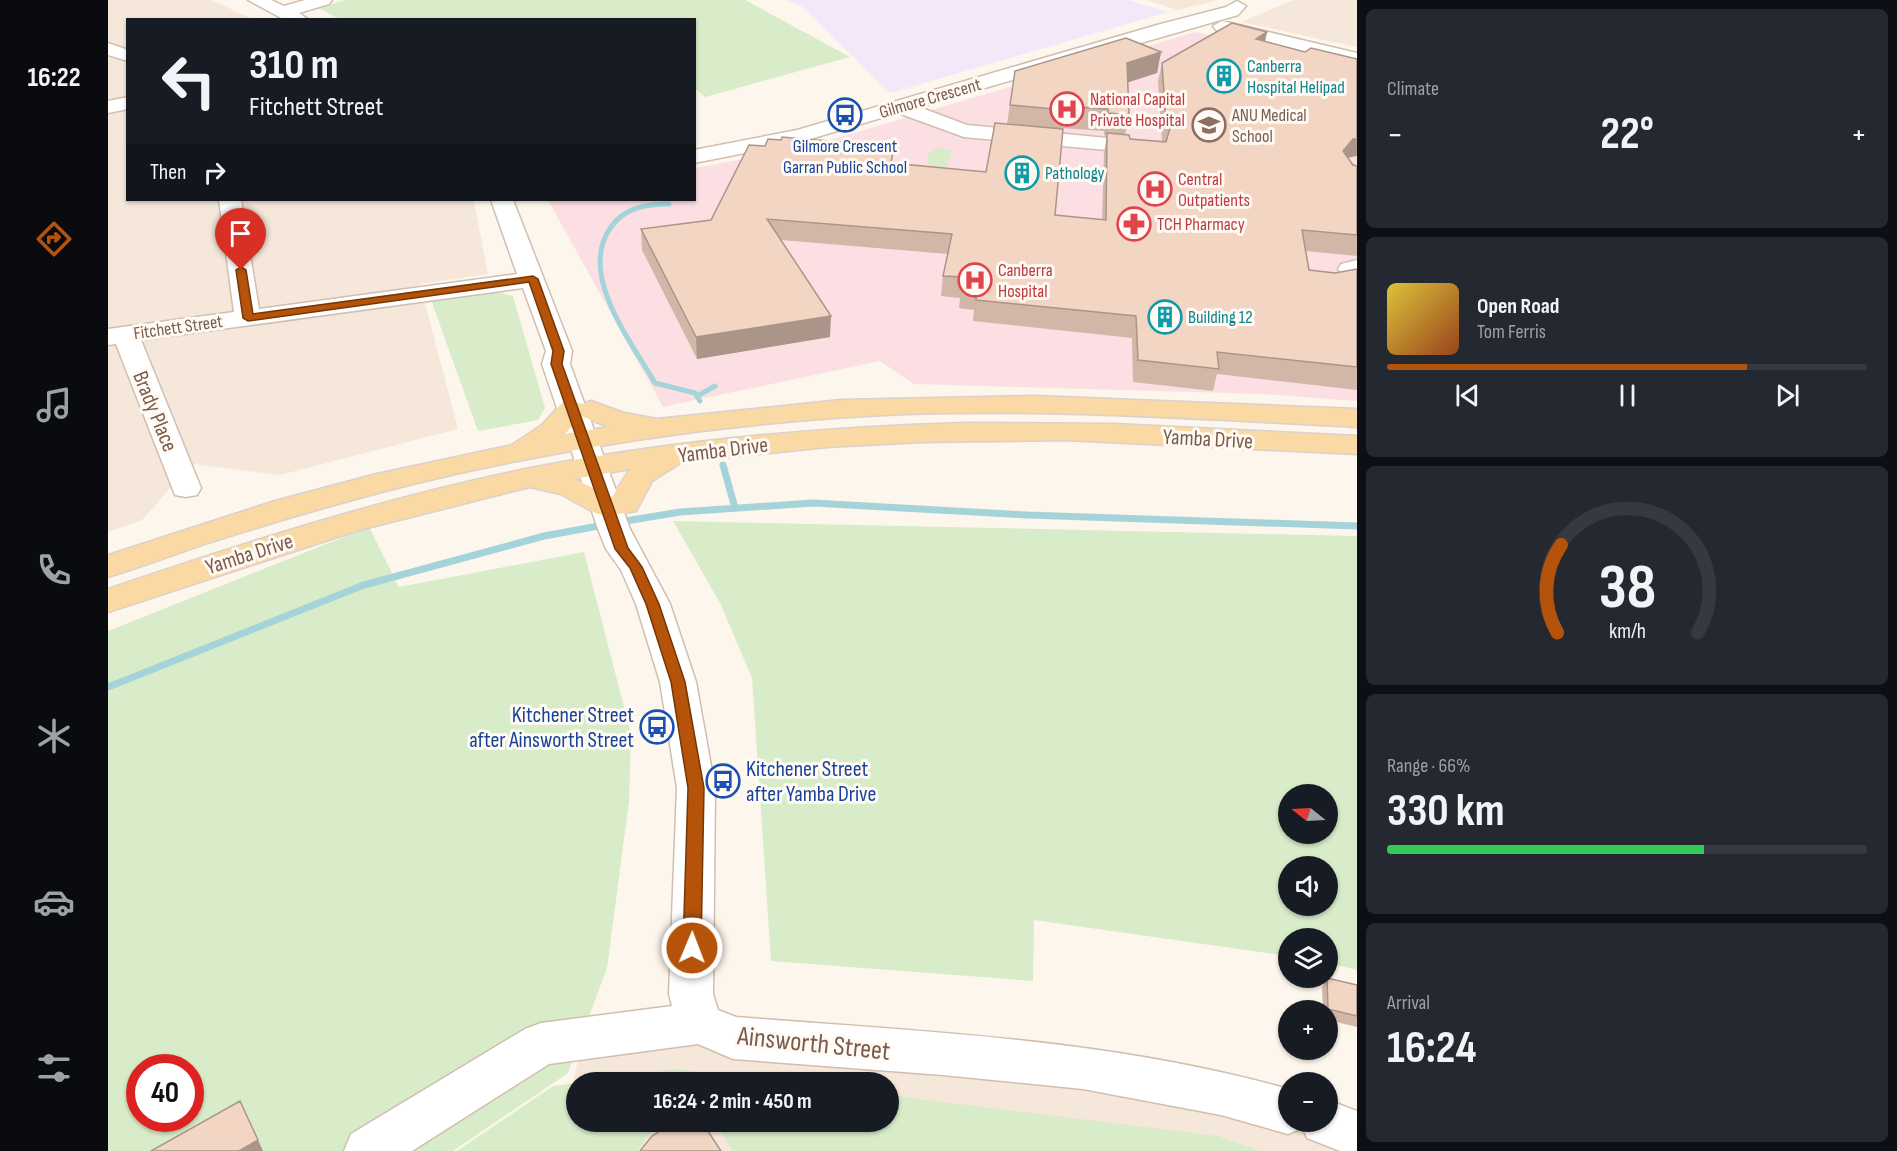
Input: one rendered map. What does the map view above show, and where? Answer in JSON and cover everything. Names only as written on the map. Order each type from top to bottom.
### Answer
[{"type":"main road","name":"Yamba Drive","points":[[108,566],[304,504],[596,452],[679,440],[840,409],[960,405],[1124,408],[1357,418]]},
{"type":"main road","points":[[581,410],[679,440],[631,486],[620,516],[570,487],[521,466],[552,431],[581,410]]},
{"type":"main road","name":"Yamba Drive","points":[[679,440],[968,432],[1088,432],[1357,445]]},
{"type":"main road","name":"Yamba Drive","points":[[108,601],[290,539],[422,502],[521,466]]},
{"type":"street","points":[[257,0],[296,18]]},
{"type":"street","points":[[283,12],[323,0]]},
{"type":"street","name":"Gilmore Crescent","points":[[696,157],[800,136],[1191,20],[1232,11],[1237,6],[1257,0]]},
{"type":"street","points":[[1191,20],[1357,59]]},
{"type":"street","points":[[108,49],[126,55]]},
{"type":"street","points":[[108,107],[126,103]]},
{"type":"street","points":[[906,105],[948,125],[975,133],[1153,148]]},
{"type":"street","points":[[230,201],[248,318]]},
{"type":"street","points":[[368,1151],[541,1044],[700,1023],[691,994],[696,788],[678,682],[652,604],[636,567],[622,549],[620,516],[581,410],[573,362],[559,351],[502,201]]},
{"type":"street","points":[[1357,267],[1350,272],[1357,277]]},
{"type":"street","name":"Fitchett Street","points":[[117,336],[533,279]]},
{"type":"street","name":"Brady Place","points":[[117,336],[186,488]]},
{"type":"street","name":"Ainsworth Street","points":[[700,1023],[733,1038],[1112,1070],[1196,1086],[1278,1108]]},
{"type":"street","points":[[1338,1127],[1357,1134]]},
{"type":"shaded area","points":[[108,0],[211,0],[251,18],[126,18],[126,201],[474,202],[488,274],[420,284],[458,429],[280,475],[192,464],[142,520],[108,532]]},
{"type":"shaded area","points":[[785,0],[1128,0],[1168,12],[890,93],[801,6]]},
{"type":"shaded area","points":[[1145,0],[1219,0],[1178,10]]},
{"type":"shaded area","points":[[1294,0],[1357,0],[1357,47],[1241,22]]},
{"type":"shaded area","name":"Canberra Hospital","points":[[1195,32],[1357,68],[1357,401],[1262,394],[914,384],[880,361],[663,407],[549,201],[696,201],[696,168],[803,148]]},
{"type":"shaded area","points":[[690,1040],[1168,1100],[1278,1126],[1278,1132],[1304,1132],[1330,1138],[1357,1151],[558,1151],[566,1115],[566,1132],[899,1132],[899,1072],[575,1072],[581,1047]]},
{"type":"green space","points":[[345,0],[745,0],[850,57],[705,97],[696,89],[696,18],[337,18],[319,8]]},
{"type":"green space","points":[[939,147],[952,151],[947,166],[937,168],[928,163],[928,154]]},
{"type":"green space","points":[[488,290],[513,296],[545,408],[538,420],[478,431],[431,300]]},
{"type":"green space","points":[[673,521],[1357,536],[1357,970],[1338,965],[1338,928],[1278,928],[1278,955],[1034,920],[1033,981],[771,961],[752,678],[720,603]]},
{"type":"green space","points":[[369,527],[399,587],[584,552],[631,734],[629,801],[607,968],[568,1072],[453,1151],[108,1151],[108,631]]},
{"type":"green space","points":[[677,1069],[701,1072],[655,1072]]},
{"type":"green space","points":[[566,1084],[566,1132],[654,1132],[648,1135],[637,1151],[457,1151],[553,1086]]},
{"type":"green space","points":[[899,1096],[1218,1136],[1261,1151],[733,1151],[721,1132],[899,1132]]},
{"type":"building","points":[[1232,23],[1267,32],[1256,39],[1305,52],[1311,48],[1357,59],[1357,139],[1353,139],[1343,151],[1353,165],[1357,166],[1357,235],[1302,230],[1309,270],[1335,273],[1357,269],[1357,367],[1217,352],[1219,369],[1138,360],[1136,316],[976,300],[977,289],[961,288],[963,277],[943,276],[952,234],[767,219],[831,316],[696,337],[641,229],[711,220],[749,145],[765,146],[768,139],[781,140],[782,137],[863,144],[861,149],[893,152],[891,163],[986,172],[995,123],[1063,129],[1055,215],[1106,220],[1107,133],[1129,135],[1130,139],[1166,142],[1170,128],[1166,122],[1162,63]]},
{"type":"building","points":[[1126,38],[1161,52],[1127,63],[1129,115],[1108,113],[1108,109],[1065,106],[1064,110],[1010,105],[1015,71]]},
{"type":"building","points":[[1338,981],[1357,985],[1357,1016],[1338,1011],[1338,1000],[1328,1000],[1327,988],[1338,988]]},
{"type":"building","points":[[240,1101],[258,1140],[239,1151],[151,1151],[185,1132],[204,1132],[204,1121]]},
{"type":"building","points":[[658,1132],[709,1132],[721,1151],[640,1151]]},
{"type":"waterway","points":[[669,204],[637,208],[617,220],[602,245],[600,265],[611,307],[655,383],[695,393],[700,401]]},
{"type":"waterway","points":[[699,395],[715,386]]},
{"type":"waterway","points":[[723,465],[735,508]]},
{"type":"waterway","points":[[620,522],[680,512],[813,503],[1027,515],[1357,526]]},
{"type":"waterway","points":[[108,687],[364,585],[544,536],[604,525]]},
{"type":"place","name":"Canberra Hospital Helipad","points":[[1224,76]]},
{"type":"place","name":"National Capital Private Hospital","points":[[1067,109]]},
{"type":"place","name":"Gilmore Crescent Garran Public School","points":[[845,115]]},
{"type":"place","name":"ANU Medical School","points":[[1209,125]]},
{"type":"place","name":"Pathology","points":[[1022,173]]},
{"type":"place","name":"Central Outpatients","points":[[1155,189]]},
{"type":"place","name":"TCH Pharmacy","points":[[1134,224]]},
{"type":"place","name":"Canberra Hospital","points":[[975,280]]},
{"type":"place","name":"Building 12","points":[[1165,317]]},
{"type":"place","name":"Kitchener Street after Ainsworth Street","points":[[657,727]]},
{"type":"place","name":"Kitchener Street after Yamba Drive","points":[[723,781]]},
{"type":"route","points":[[241,270],[248,318],[533,279],[559,351],[556,364],[591,466],[622,549],[636,567],[652,604],[678,682],[696,788],[692,948]]}]
